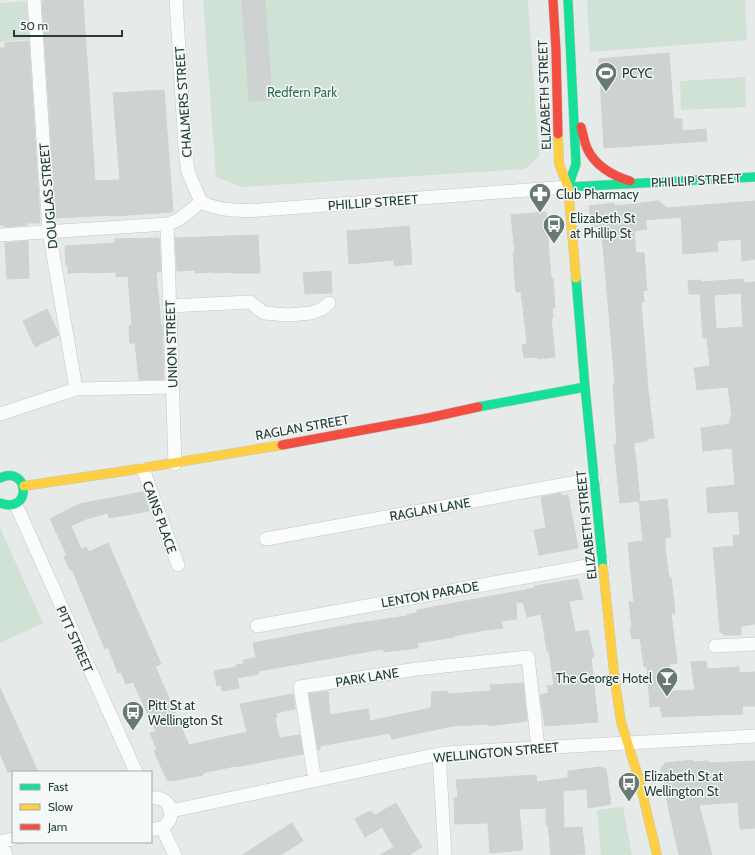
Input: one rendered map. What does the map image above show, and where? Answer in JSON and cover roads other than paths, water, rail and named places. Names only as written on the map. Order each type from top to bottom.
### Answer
[{"type":"main road","name":"ELIZABETH STREET","points":[[552,0],[556,50],[559,164],[568,187],[594,479],[620,715],[639,779],[657,855]]},
{"type":"main road","name":"ELIZABETH STREET","points":[[568,0],[576,164],[568,187]]},
{"type":"main road","points":[[573,105],[586,148],[593,158],[611,174],[639,183]]},
{"type":"main road","name":"PHILLIP STREET","points":[[568,187],[755,177]]},
{"type":"main road","name":"RAGLAN STREET","points":[[24,486],[175,464],[585,387]]},
{"type":"main road","points":[[0,503],[6,506],[16,505],[24,495],[24,486],[18,478],[7,475],[1,476]]},
{"type":"street","name":"DOUGLAS STREET","points":[[34,0],[49,231],[76,389]]},
{"type":"street","name":"CHALMERS STREET","points":[[176,0],[185,147],[188,172],[201,202]]},
{"type":"street","name":"PHILLIP STREET","points":[[201,202],[224,210],[260,210],[568,187]]},
{"type":"street","points":[[0,235],[167,224],[178,220],[201,202]]},
{"type":"street","name":"UNION STREET","points":[[167,224],[175,464]]},
{"type":"street","points":[[169,306],[250,302],[264,313],[288,315],[311,313],[322,309],[329,303]]},
{"type":"street","points":[[0,414],[76,389],[172,387]]},
{"type":"street","name":"CAINS PLACE","points":[[143,469],[178,565]]},
{"type":"street","name":"RAGLAN LANE","points":[[266,539],[594,479]]},
{"type":"street","name":"PITT STREET","points":[[16,505],[136,771]]},
{"type":"street","name":"LENTON PARADE","points":[[257,626],[603,562]]},
{"type":"street","points":[[715,646],[755,644]]},
{"type":"street","name":"PARK LANE","points":[[315,781],[300,687],[417,669],[528,657],[538,748]]},
{"type":"street","name":"WELLINGTON STREET","points":[[171,811],[439,754],[755,736]]},
{"type":"street","points":[[439,754],[445,855]]},
{"type":"street","points":[[152,798],[162,799],[166,802],[171,811],[169,821],[156,828],[175,855]]},
{"type":"street","points":[[6,855],[0,842],[12,839]]},
{"type":"place","name":"PCYC","points":[[606,92]]},
{"type":"place","name":"Club Pharmacy","points":[[540,214]]},
{"type":"place","name":"Elizabeth St at Phillip St","points":[[554,244]]},
{"type":"place","name":"The George Hotel","points":[[667,698]]},
{"type":"place","name":"Pitt St at Wellington St","points":[[133,732]]},
{"type":"place","name":"Elizabeth St at Wellington St","points":[[629,802]]},
{"type":"park label","name":"Redfern Park","points":[[302,92]]}]
